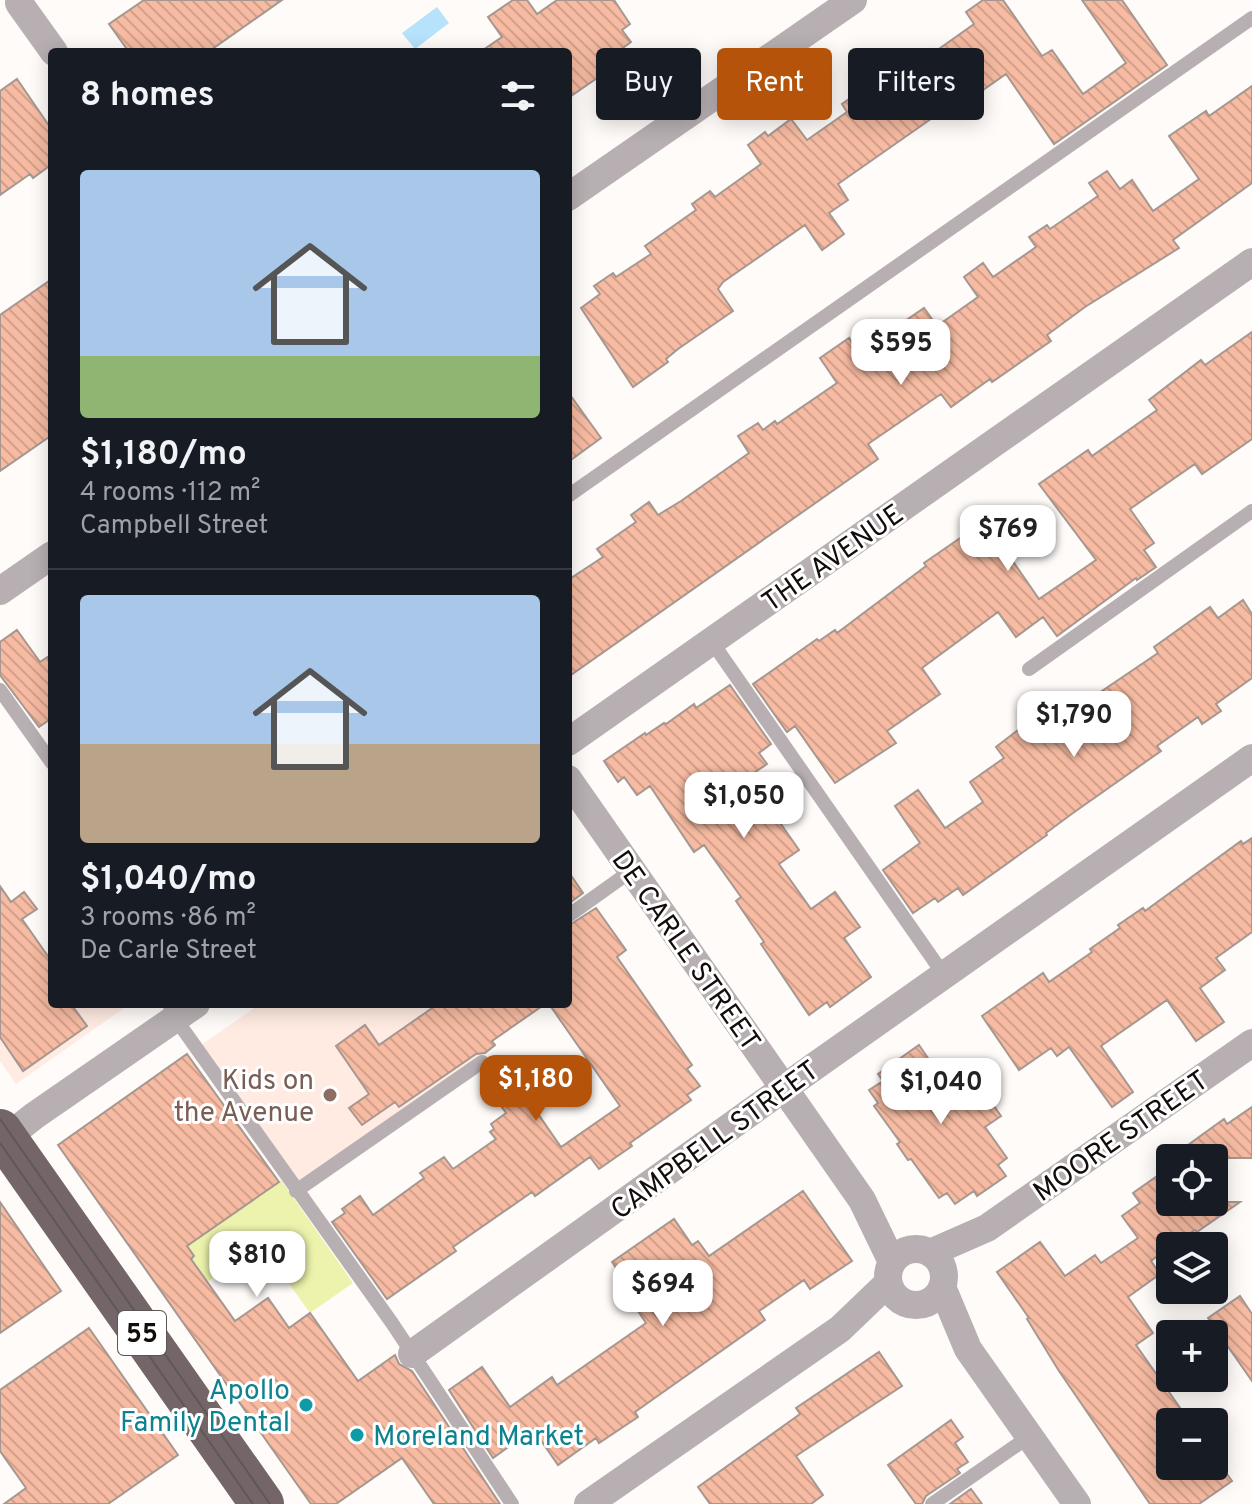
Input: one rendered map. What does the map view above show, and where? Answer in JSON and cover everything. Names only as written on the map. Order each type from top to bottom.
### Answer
[{"type":"highway","name":"55","points":[[2,1138],[262,1504]]},
{"type":"street","points":[[572,194],[853,0]]},
{"type":"street","points":[[14,6],[51,48]]},
{"type":"street","name":"THE AVENUE","points":[[572,739],[1252,262]]},
{"type":"street","points":[[0,591],[48,558]]},
{"type":"street","name":"CAMPBELL STREET","points":[[412,1354],[1252,758]]},
{"type":"street","name":"DE CARLE STREET","points":[[572,785],[1077,1504]]},
{"type":"street","points":[[2,1138],[180,1009]]},
{"type":"street","name":"MOORE STREET","points":[[588,1504],[1252,1043]]},
{"type":"lane","points":[[572,493],[1249,25]]},
{"type":"lane","points":[[1029,669],[1252,511]]},
{"type":"lane","points":[[712,642],[944,975]]},
{"type":"lane","points":[[0,690],[48,757]]},
{"type":"lane","points":[[572,913],[631,871]]},
{"type":"lane","points":[[180,1009],[296,1191],[412,1354],[512,1504]]},
{"type":"lane","points":[[296,1191],[482,1062]]},
{"type":"lane","points":[[932,1504],[1030,1436]]},
{"type":"shaded area","points":[[48,951],[48,1008],[124,1008],[16,1084],[0,1061],[0,984]]},
{"type":"shaded area","name":"Kids on the Avenue","points":[[254,1008],[470,1008],[495,1045],[298,1184],[201,1045]]},
{"type":"green space","points":[[281,1180],[353,1283],[310,1313],[261,1244],[172,1307],[194,1256],[187,1246]]},
{"type":"water","points":[[437,7],[449,23],[416,48],[402,33]]},
{"type":"building","points":[[144,0],[282,0],[214,48],[126,48],[109,24]]},
{"type":"building","points":[[513,0],[527,0],[537,14],[557,0],[614,0],[630,24],[622,30],[631,42],[623,48],[596,48],[596,79],[572,95],[572,48],[486,48],[502,37],[488,17]]},
{"type":"building","points":[[983,0],[1003,0],[1042,56],[1052,50],[1083,94],[1126,63],[1082,0],[1122,0],[1167,65],[1054,144],[1006,74],[984,89],[984,48],[940,48],[974,24],[966,12]]},
{"type":"building","points":[[17,79],[48,124],[48,167],[33,178],[30,174],[0,195],[0,91]]},
{"type":"building","points":[[1252,86],[1252,183],[1173,240],[1179,248],[1085,307],[1047,335],[1051,341],[992,382],[990,379],[951,407],[941,394],[868,444],[878,459],[572,674],[572,577],[603,557],[597,549],[636,522],[631,515],[649,502],[658,515],[681,501],[749,453],[738,436],[758,423],[763,430],[775,421],[777,424],[837,383],[820,358],[849,338],[863,359],[899,334],[895,328],[924,308],[937,326],[978,297],[964,277],[983,263],[993,277],[1036,247],[1029,237],[1047,225],[1050,229],[1098,196],[1089,183],[1107,171],[1120,189],[1132,180],[1153,211],[1199,179],[1169,136],[1206,111],[1209,116]]},
{"type":"building","points":[[848,100],[848,120],[929,120],[838,184],[848,200],[829,213],[844,234],[822,250],[805,225],[723,282],[718,289],[733,311],[678,349],[666,359],[668,362],[633,387],[581,308],[600,294],[594,286],[613,273],[616,277],[651,254],[645,246],[696,210],[692,204],[710,191],[715,197],[761,164],[748,145],[765,132],[768,136],[792,120],[807,140],[847,112],[842,104]]},
{"type":"building","points":[[48,282],[48,438],[0,471],[0,315]]},
{"type":"building","points":[[1252,332],[1252,439],[1202,474],[1195,464],[1130,509],[1154,543],[1144,550],[1156,567],[1136,578],[1057,636],[1043,617],[1016,637],[998,612],[922,668],[940,694],[887,731],[896,743],[835,783],[795,726],[787,732],[753,684],[817,639],[819,641],[835,630],[837,633],[926,566],[924,563],[985,521],[1039,599],[1096,560],[1039,484],[1088,450],[1092,456],[1157,410],[1149,400],[1201,360],[1205,365]]},
{"type":"building","points":[[572,398],[601,438],[572,459]]},
{"type":"building","points":[[1243,600],[1252,614],[1252,678],[1216,704],[1221,711],[1202,724],[1198,717],[1157,746],[1161,751],[963,895],[958,888],[938,902],[935,898],[913,913],[883,870],[920,843],[895,806],[918,790],[945,828],[983,802],[970,782],[1004,758],[996,747],[1027,723],[1053,705],[1075,736],[1114,707],[1102,691],[1158,653],[1154,647],[1210,607],[1218,618]]},
{"type":"building","points":[[17,630],[40,662],[48,657],[48,721],[39,727],[0,675],[0,642]]},
{"type":"building","points":[[730,685],[771,744],[759,753],[767,764],[748,777],[799,850],[779,864],[811,909],[835,892],[860,927],[844,938],[871,977],[830,1007],[827,1002],[809,1015],[736,901],[741,897],[704,845],[694,852],[650,786],[637,795],[624,777],[618,782],[604,761],[645,733],[666,724],[694,704],[696,708]]},
{"type":"building","points":[[1252,838],[1252,932],[1216,958],[1225,970],[1200,988],[1224,1022],[1196,1041],[1167,1000],[1101,1046],[1133,1092],[1112,1107],[1069,1047],[1057,1056],[1051,1048],[1019,1070],[982,1016],[1043,973],[1049,982],[1092,952],[1090,949],[1120,928],[1118,925],[1143,908],[1145,911],[1241,841],[1243,844]]},
{"type":"building","points":[[572,877],[583,893],[572,901]]},
{"type":"building","points":[[0,886],[11,902],[24,892],[37,909],[22,919],[48,956],[48,1008],[74,1008],[87,1026],[23,1071],[0,1037]]},
{"type":"building","points":[[596,908],[626,950],[617,957],[692,1065],[687,1069],[700,1086],[687,1095],[691,1100],[599,1169],[590,1157],[535,1196],[532,1192],[453,1247],[456,1251],[387,1299],[332,1222],[345,1213],[342,1209],[360,1196],[373,1215],[424,1178],[420,1173],[444,1157],[453,1169],[496,1139],[490,1132],[494,1129],[491,1124],[506,1113],[499,1103],[520,1088],[561,1147],[620,1106],[552,1008],[572,1008],[572,923]]},
{"type":"building","points":[[432,1008],[539,1008],[492,1041],[495,1045],[485,1053],[476,1054],[399,1107],[395,1102],[362,1125],[349,1108],[369,1094],[336,1046],[365,1025],[379,1045]]},
{"type":"building","points":[[919,1045],[950,1090],[972,1075],[1001,1116],[985,1127],[1007,1158],[998,1165],[1006,1176],[977,1196],[974,1191],[955,1204],[947,1193],[939,1198],[911,1159],[908,1160],[897,1144],[900,1142],[874,1106],[878,1103],[869,1090],[883,1081],[878,1074]]},
{"type":"building","points":[[187,1054],[279,1182],[187,1246],[194,1256],[191,1259],[235,1321],[268,1298],[289,1328],[310,1313],[358,1381],[395,1355],[399,1364],[412,1371],[500,1504],[434,1504],[402,1458],[336,1504],[311,1504],[58,1145]]},
{"type":"building","points":[[1252,1107],[1252,1158],[1228,1158],[1228,1144],[1189,1144],[1224,1119],[1227,1124]]},
{"type":"building","points":[[1156,1177],[1156,1216],[1220,1216],[1197,1232],[1156,1232],[1156,1257],[1151,1261],[1156,1268],[1156,1277],[1128,1297],[1153,1333],[1136,1345],[1156,1374],[1156,1392],[1169,1392],[1180,1408],[1156,1408],[1156,1480],[1228,1480],[1228,1476],[1232,1481],[1199,1504],[1150,1504],[1059,1371],[1029,1318],[997,1272],[1040,1242],[1065,1276],[1095,1255],[1101,1263],[1138,1238],[1122,1216],[1140,1203],[1133,1193]]},
{"type":"building","points":[[803,1191],[852,1261],[810,1289],[804,1280],[759,1311],[765,1320],[635,1412],[638,1417],[599,1443],[596,1438],[558,1465],[533,1429],[493,1458],[449,1390],[482,1367],[510,1407],[552,1377],[557,1385],[646,1323],[625,1292],[630,1288],[612,1262],[674,1219],[692,1245],[698,1241],[709,1256]]},
{"type":"building","points":[[0,1202],[61,1291],[0,1333]]},
{"type":"building","points":[[1228,1202],[1240,1202],[1228,1210]]},
{"type":"building","points":[[1240,1296],[1252,1314],[1252,1381],[1228,1347],[1228,1320],[1208,1318]]},
{"type":"building","points":[[89,1328],[178,1455],[108,1504],[4,1504],[26,1488],[0,1451],[0,1390]]},
{"type":"building","points":[[879,1352],[902,1386],[796,1456],[823,1495],[811,1504],[710,1504],[698,1487],[800,1414],[796,1408]]},
{"type":"building","points":[[951,1420],[963,1437],[955,1443],[968,1462],[957,1469],[960,1473],[926,1496],[922,1504],[916,1504],[888,1465]]},
{"type":"building","points":[[971,1489],[982,1504],[950,1504]]},
{"type":"tram line","points":[[0,1119],[270,1504]]},
{"type":"tram line","points":[[0,1143],[253,1504]]},
{"type":"place","name":"Kids on the Avenue","points":[[330,1095]]},
{"type":"place","name":"Apollo Family Dental","points":[[306,1405]]},
{"type":"place","name":"Moreland Market","points":[[357,1435]]}]
